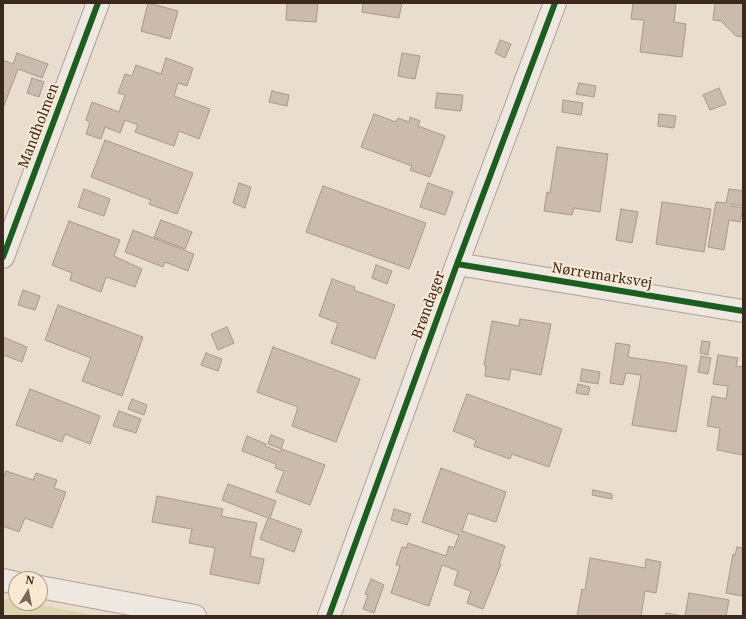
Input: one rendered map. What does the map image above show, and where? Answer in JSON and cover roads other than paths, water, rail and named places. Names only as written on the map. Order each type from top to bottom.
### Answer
[{"type":"street","name":"Mandholmen","points":[[3,257],[98,3]]},
{"type":"street","name":"Brøndager","points":[[329,616],[457,264],[555,3]]},
{"type":"street","name":"Nørremarksvej","points":[[457,264],[743,311]]},
{"type":"street","points":[[48,588],[195,616]]}]
